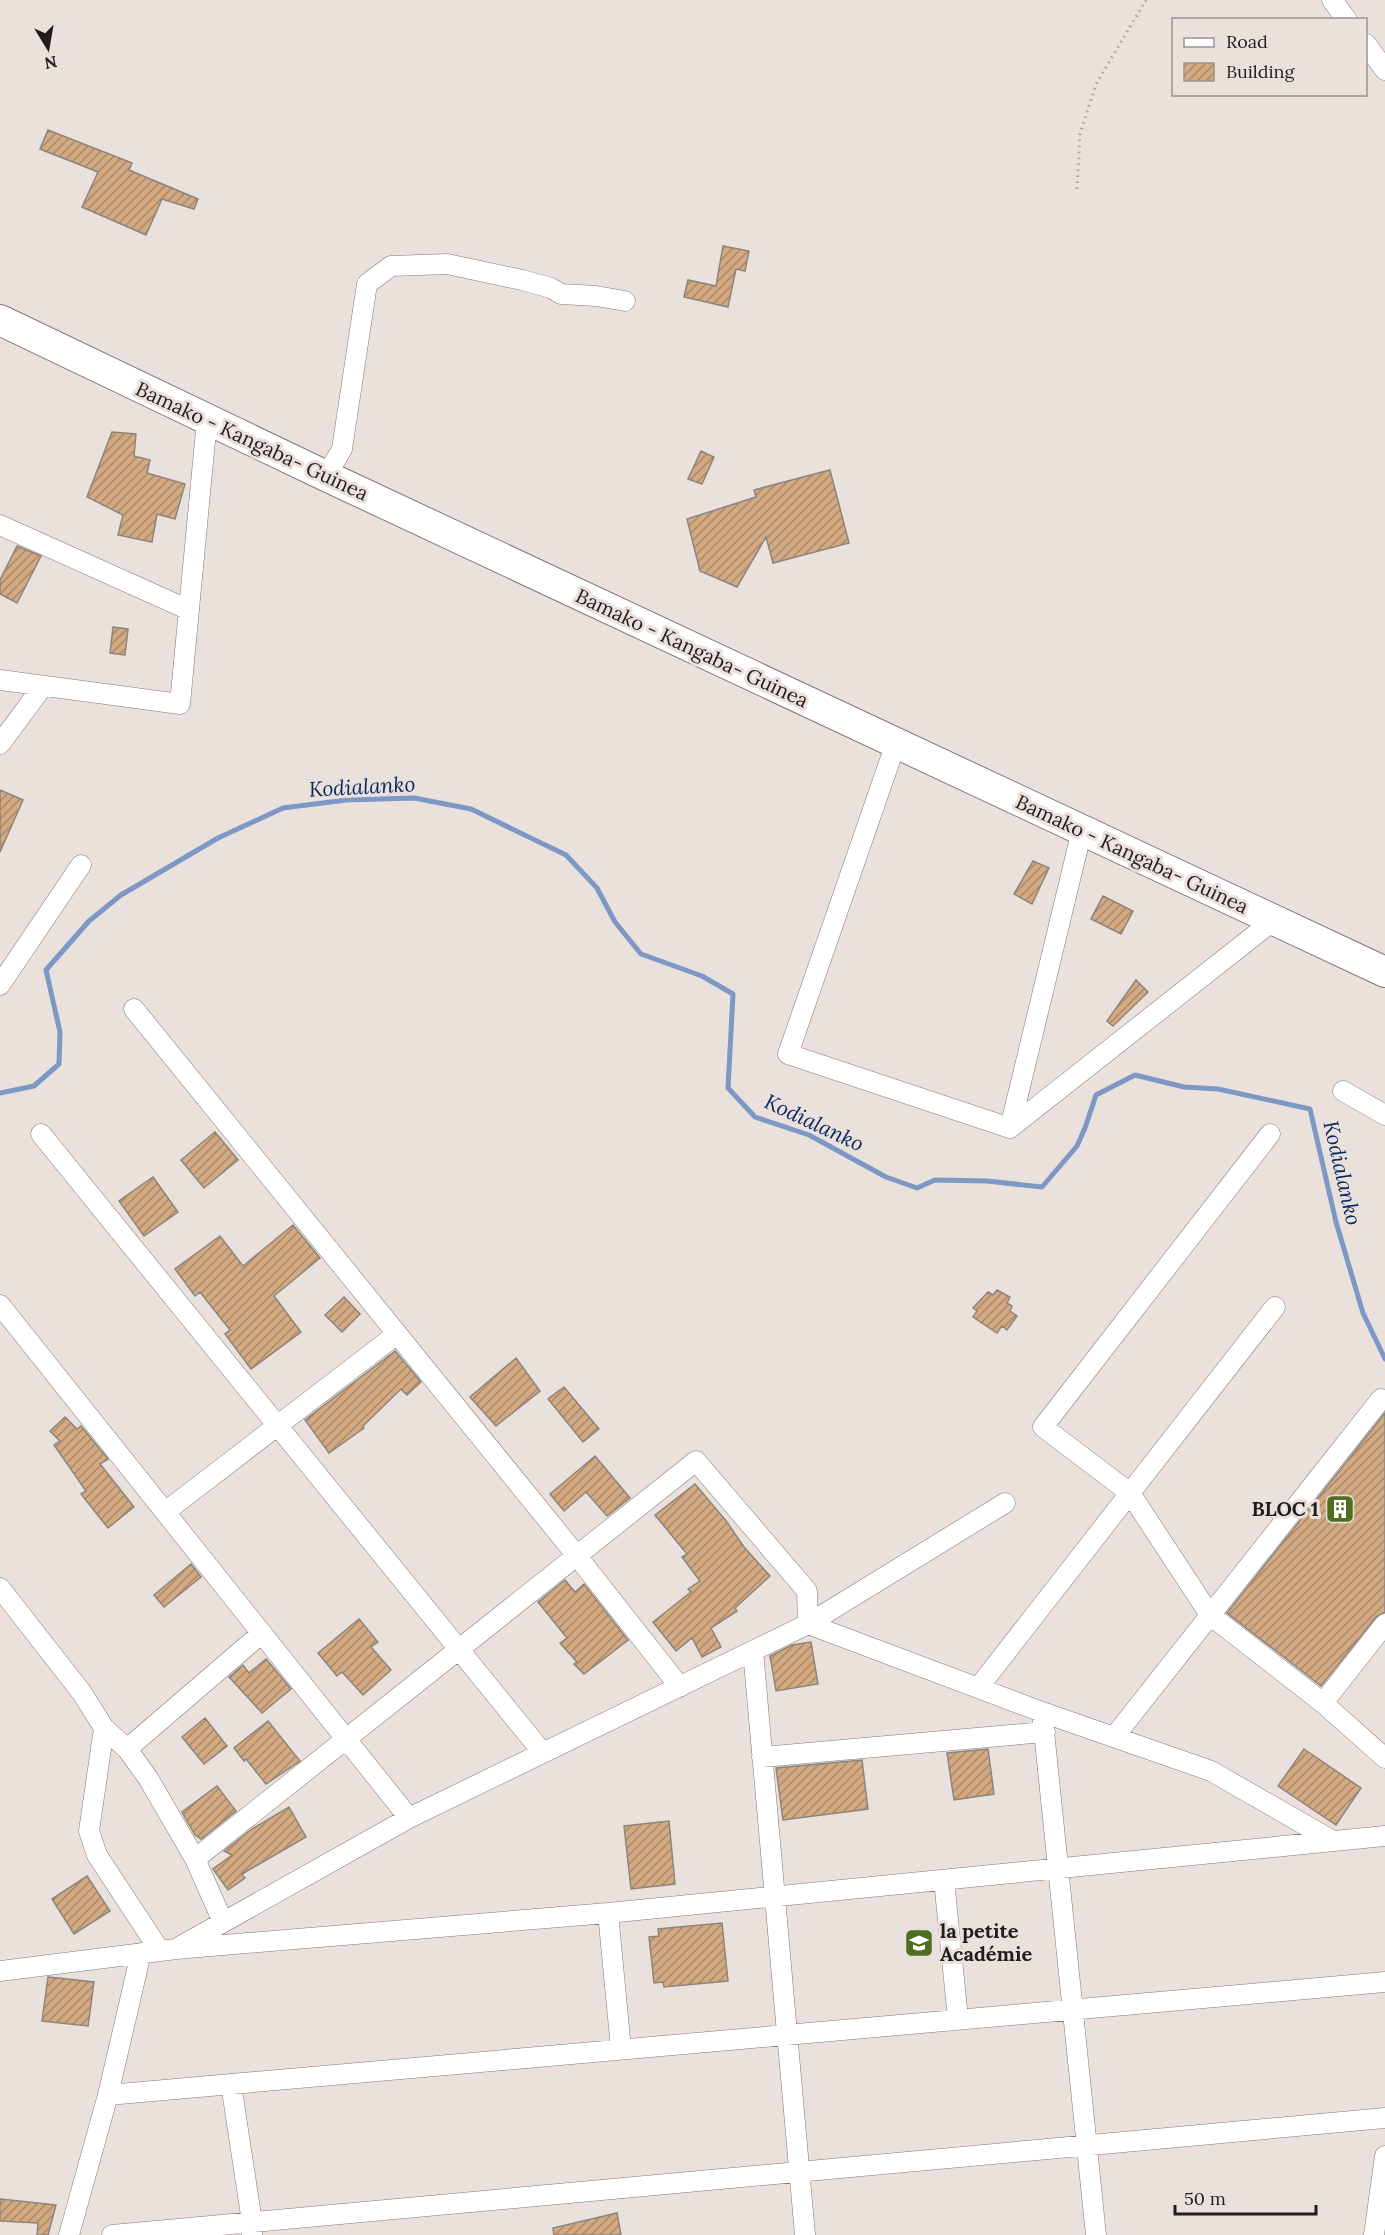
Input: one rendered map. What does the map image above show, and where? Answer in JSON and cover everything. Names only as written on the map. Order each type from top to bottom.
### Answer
[{"type":"main road","name":"Bamako - Kangaba- Guinea","points":[[0,320],[326,477],[1385,972]]},
{"type":"street","points":[[1332,0],[1346,18]]},
{"type":"street","points":[[1367,47],[1385,70]]},
{"type":"street","points":[[326,477],[342,449],[367,284],[391,266],[447,264],[551,288],[561,294],[596,296],[625,301]]},
{"type":"street","points":[[0,680],[180,704],[207,420]]},
{"type":"street","points":[[0,525],[189,610]]},
{"type":"street","points":[[0,744],[43,686]]},
{"type":"street","points":[[896,743],[788,1053],[1010,1128]]},
{"type":"street","points":[[1010,1128],[1082,830]]},
{"type":"street","points":[[0,985],[81,865]]},
{"type":"street","points":[[1010,1128],[1274,920]]},
{"type":"street","points":[[134,1008],[577,1556],[680,1687]]},
{"type":"street","points":[[1343,1090],[1385,1115]]},
{"type":"street","points":[[41,1134],[543,1753]]},
{"type":"street","points":[[1270,1134],[1043,1427],[1130,1493],[1210,1615],[1323,1703],[1385,1758]]},
{"type":"street","points":[[0,1305],[410,1818]]},
{"type":"street","points":[[978,1688],[1275,1306]]},
{"type":"street","points":[[165,1512],[397,1334]]},
{"type":"street","points":[[1114,1737],[1381,1399]]},
{"type":"street","points":[[195,1859],[696,1461],[807,1592],[808,1624]]},
{"type":"street","points":[[69,2235],[108,2095],[159,1951],[223,1922],[410,1818],[808,1624],[1005,1503]]},
{"type":"street","points":[[0,1588],[82,1694],[104,1728],[127,1749],[148,1778],[195,1859],[223,1922]]},
{"type":"street","points":[[808,1624],[1042,1712],[1211,1771],[1333,1841]]},
{"type":"street","points":[[1323,1703],[1385,1624]]},
{"type":"street","points":[[127,1749],[262,1634]]},
{"type":"street","points":[[753,1651],[806,2235]]},
{"type":"street","points":[[1042,1712],[1096,2235]]},
{"type":"street","points":[[104,1728],[89,1831],[97,1855],[159,1951]]},
{"type":"street","points":[[762,1757],[1045,1732]]},
{"type":"street","points":[[0,1971],[159,1951],[608,1913],[1385,1836]]},
{"type":"street","points":[[944,1880],[958,2019]]},
{"type":"street","points":[[608,1913],[621,2049]]},
{"type":"street","points":[[108,2095],[1385,1982]]},
{"type":"street","points":[[231,2084],[252,2228]]},
{"type":"street","points":[[112,2235],[252,2228],[800,2171],[1385,2118]]},
{"type":"street","points":[[1374,2235],[1385,2156]]},
{"type":"path","points":[[1077,189],[1080,134],[1096,84],[1146,0]]},
{"type":"building","points":[[48,130],[132,163],[129,170],[198,199],[194,209],[162,199],[146,235],[82,207],[98,172],[40,149]]},
{"type":"building","points":[[723,246],[749,251],[745,271],[736,269],[728,307],[684,297],[688,280],[716,286]]},
{"type":"building","points":[[112,432],[136,434],[134,456],[150,460],[147,473],[185,484],[175,519],[157,514],[152,542],[118,535],[123,515],[87,497]]},
{"type":"building","points":[[701,451],[714,457],[702,484],[688,479]]},
{"type":"building","points":[[830,470],[849,543],[773,563],[766,537],[737,587],[700,571],[687,519],[756,497],[754,490]]},
{"type":"building","points":[[17,546],[41,556],[17,603],[0,594],[0,580]]},
{"type":"building","points":[[113,627],[128,629],[125,655],[110,653]]},
{"type":"building","points":[[0,790],[23,800],[0,852]]},
{"type":"building","points":[[1033,861],[1049,868],[1032,904],[1014,894]]},
{"type":"building","points":[[1103,896],[1133,911],[1121,934],[1091,919]]},
{"type":"building","points":[[1136,980],[1148,992],[1113,1026],[1107,1021]]},
{"type":"building","points":[[215,1132],[238,1160],[204,1188],[181,1160]]},
{"type":"building","points":[[153,1177],[178,1212],[144,1236],[119,1201]]},
{"type":"building","points":[[293,1225],[320,1258],[274,1296],[301,1332],[251,1369],[225,1334],[230,1330],[200,1292],[195,1296],[175,1269],[220,1236],[243,1266]]},
{"type":"building","points":[[997,1290],[1010,1297],[1007,1303],[1012,1306],[1010,1311],[1017,1316],[1007,1330],[1002,1326],[997,1333],[973,1317],[977,1311],[973,1308],[988,1292],[993,1295]]},
{"type":"building","points":[[344,1297],[360,1314],[342,1332],[325,1315]]},
{"type":"building","points":[[395,1351],[421,1382],[407,1395],[401,1389],[363,1426],[364,1428],[329,1453],[305,1420]]},
{"type":"building","points":[[516,1358],[540,1391],[496,1426],[470,1397]]},
{"type":"building","points":[[564,1387],[599,1429],[583,1442],[548,1399]]},
{"type":"building","name":"BLOC 1","points":[[1385,1413],[1385,1612],[1376,1617],[1321,1686],[1227,1613]]},
{"type":"building","points":[[65,1417],[77,1429],[81,1426],[108,1459],[100,1464],[134,1507],[108,1528],[81,1494],[86,1491],[54,1445],[60,1441],[50,1431]]},
{"type":"building","points":[[595,1456],[630,1498],[607,1516],[586,1492],[564,1511],[550,1494]]},
{"type":"building","points":[[695,1484],[727,1522],[744,1547],[770,1576],[735,1608],[737,1611],[711,1628],[721,1647],[702,1657],[692,1638],[676,1651],[653,1622],[691,1592],[688,1589],[700,1581],[682,1557],[687,1554],[655,1515]]},
{"type":"building","points":[[191,1564],[201,1577],[164,1607],[154,1595]]},
{"type":"building","points":[[565,1580],[575,1592],[584,1584],[628,1640],[584,1674],[574,1664],[577,1662],[560,1643],[567,1638],[538,1602]]},
{"type":"building","points":[[359,1619],[378,1642],[371,1647],[391,1670],[363,1695],[342,1672],[337,1676],[318,1653]]},
{"type":"building","points":[[811,1642],[818,1684],[776,1691],[770,1656],[792,1645]]},
{"type":"building","points":[[266,1659],[291,1689],[262,1713],[229,1677],[243,1665],[249,1673]]},
{"type":"building","points":[[205,1718],[227,1746],[204,1764],[182,1737]]},
{"type":"building","points":[[268,1721],[300,1761],[266,1784],[234,1748]]},
{"type":"building","points":[[988,1749],[994,1794],[954,1800],[947,1753]]},
{"type":"building","points":[[1304,1749],[1361,1788],[1336,1825],[1278,1786]]},
{"type":"building","points":[[862,1760],[868,1809],[783,1820],[776,1768]]},
{"type":"building","points":[[217,1786],[236,1811],[201,1839],[195,1835],[182,1812]]},
{"type":"building","points":[[289,1807],[306,1837],[242,1874],[245,1878],[228,1890],[213,1869],[232,1855],[224,1851],[252,1829]]},
{"type":"building","points":[[669,1821],[675,1884],[631,1889],[624,1826]]},
{"type":"building","points":[[87,1876],[110,1911],[74,1934],[52,1899]]},
{"type":"building","points":[[722,1923],[728,1981],[664,1987],[663,1982],[654,1983],[649,1937],[659,1936],[658,1929]]},
{"type":"building","points":[[48,1977],[94,1982],[88,2026],[42,2021]]},
{"type":"building","points":[[0,2199],[56,2205],[48,2235],[37,2235],[38,2223],[0,2221]]},
{"type":"building","points":[[617,2213],[621,2235],[554,2235],[553,2228]]},
{"type":"waterway","name":"Kodialanko","points":[[0,1093],[34,1086],[59,1064],[60,1032],[46,970],[89,921],[121,895],[218,838],[283,808],[346,800],[414,798],[471,809],[566,855],[597,888],[615,922],[641,954],[702,976],[733,994],[728,1088],[755,1117],[809,1135],[886,1177],[917,1188],[935,1180],[987,1181],[1042,1187],[1077,1146],[1096,1095],[1135,1075],[1184,1087],[1218,1089],[1310,1109],[1336,1222],[1363,1313],[1385,1359]]},
{"type":"place","name":"BLOC 1","points":[[1340,1509]]},
{"type":"place","name":"la petite Académie","points":[[919,1943]]}]
